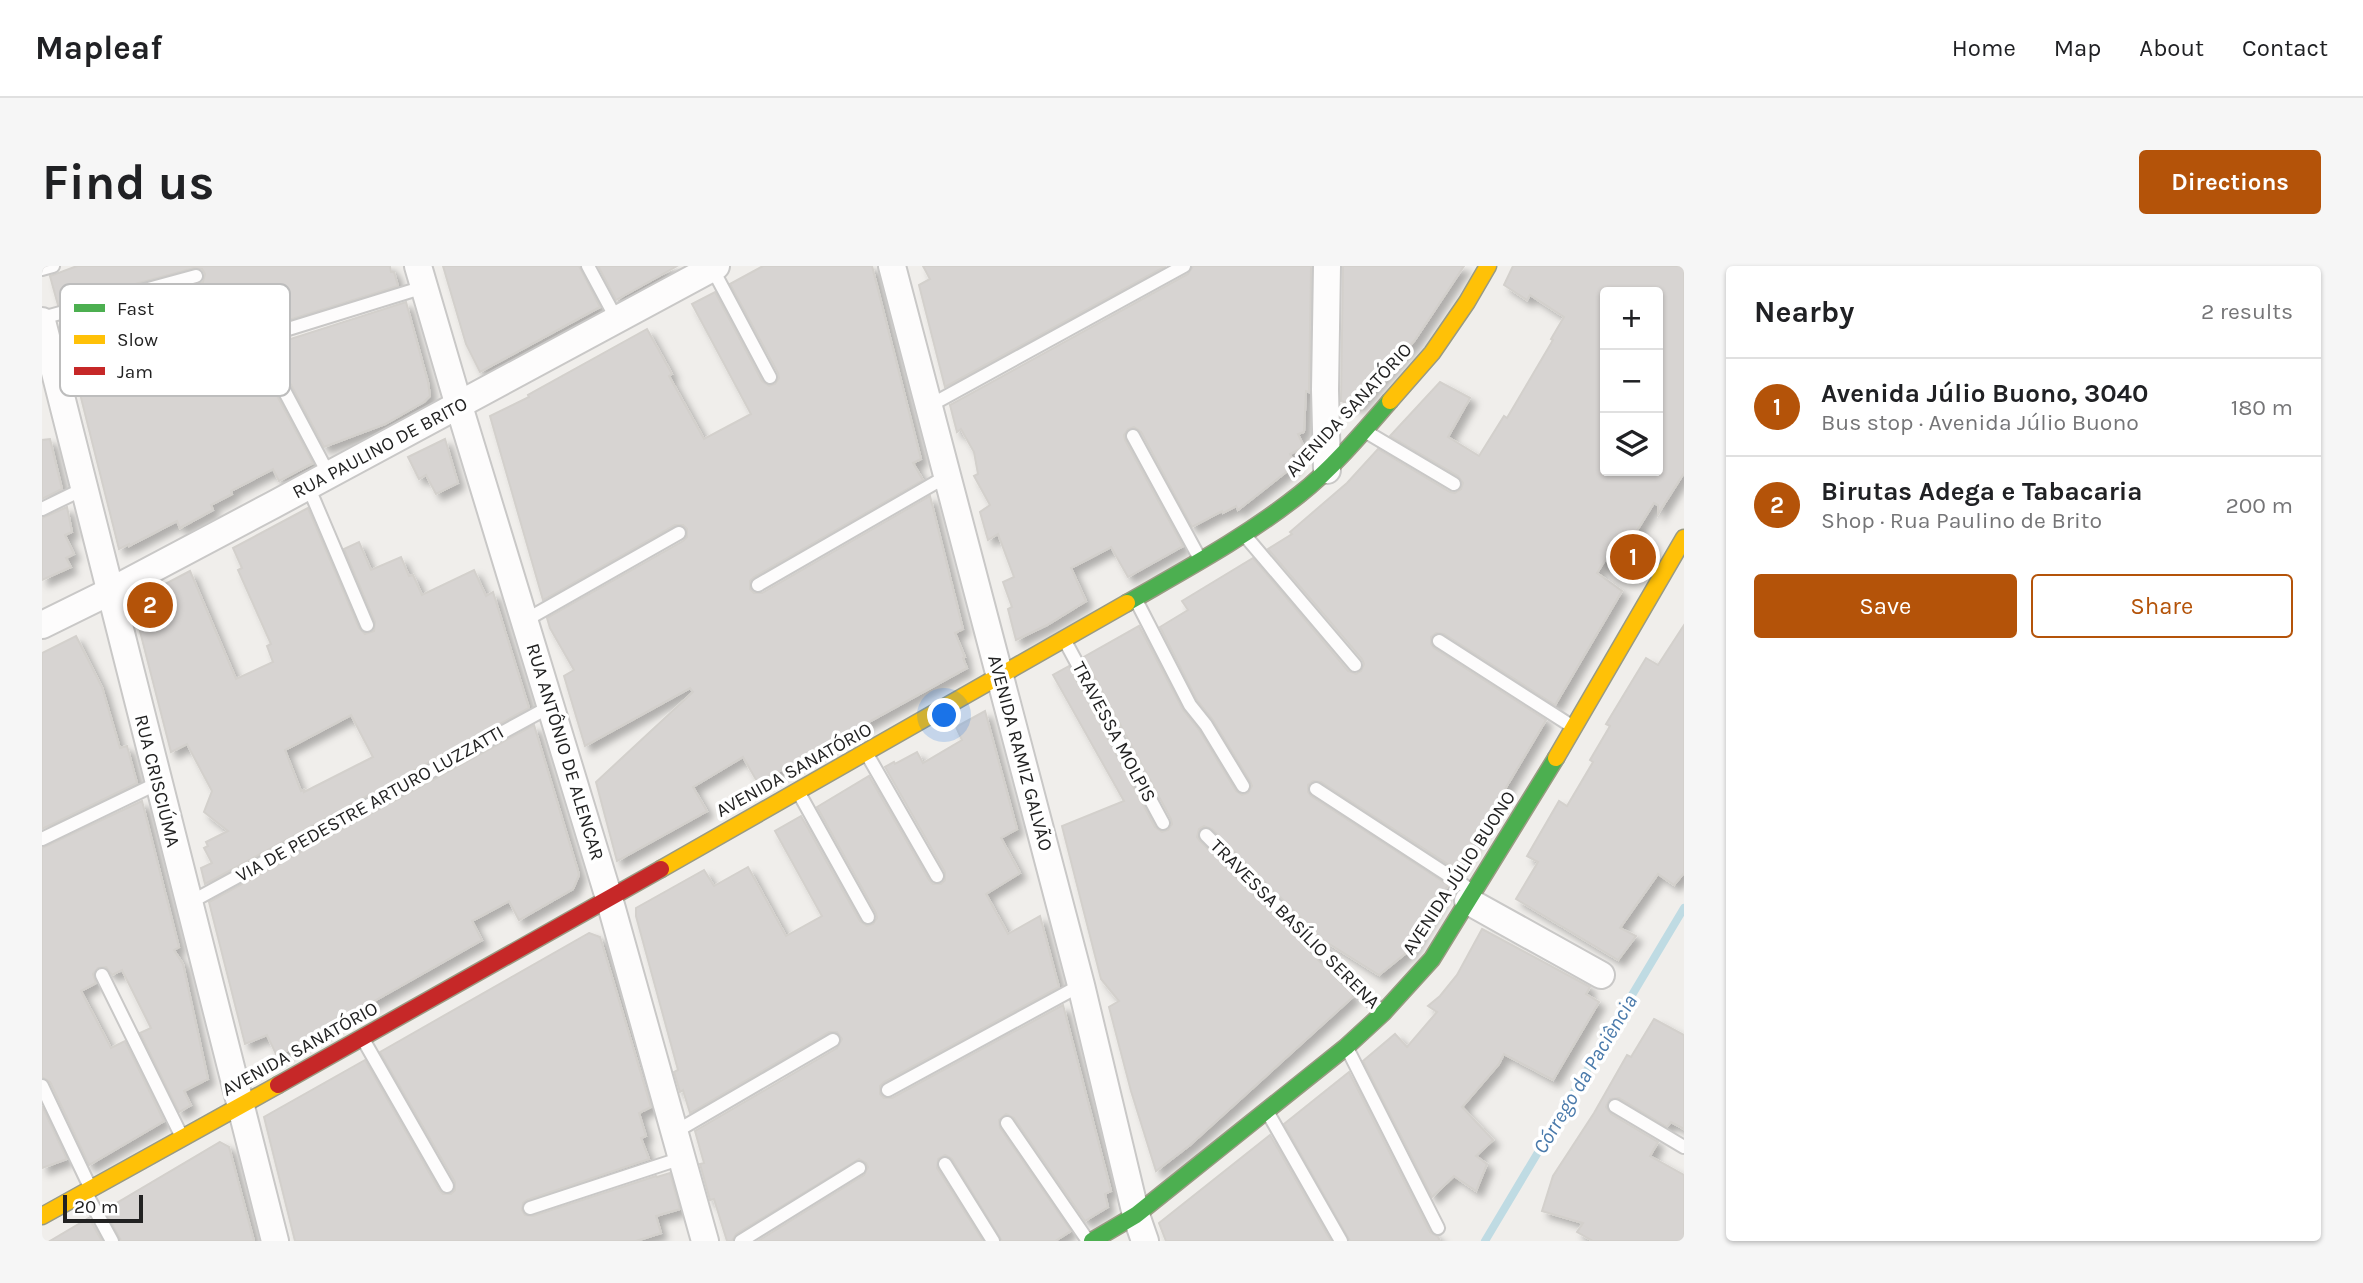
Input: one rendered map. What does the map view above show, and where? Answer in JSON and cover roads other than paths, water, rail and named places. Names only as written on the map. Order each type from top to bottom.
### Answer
[{"type":"street","name":"AVENIDA RAMIZ GALVÃO","points":[[892,266],[1081,985],[1136,1215],[1145,1241]]},
{"type":"street","points":[[1327,266],[1327,470]]},
{"type":"street","name":"AVENIDA SANATÓRIO","points":[[42,1216],[609,898],[696,858],[798,792],[1245,535],[1303,492],[1364,431],[1432,353],[1488,266]]},
{"type":"street","name":"RUA PAULINO DE BRITO","points":[[42,625],[319,481],[714,267]]},
{"type":"street","name":"RUA ANTÔNIO DE ALENCAR","points":[[421,276],[458,406],[609,898],[675,1132],[702,1240]]},
{"type":"street","name":"RUA CRISCIÚMA","points":[[42,319],[60,394]]},
{"type":"street","name":"RUA CRISCIÚMA","points":[[61,396],[275,1241]]},
{"type":"street","name":"AVENIDA JÚLIO BUONO","points":[[1090,1241],[1136,1215],[1346,1047],[1383,1013],[1432,960],[1545,777],[1684,538]]},
{"type":"street","points":[[1471,896],[1601,975]]},
{"type":"lane","points":[[42,269],[53,266]]},
{"type":"lane","points":[[588,266],[617,320]]},
{"type":"lane","points":[[928,406],[1184,266]]},
{"type":"lane","points":[[714,267],[770,377]]},
{"type":"lane","points":[[167,284],[196,276]]},
{"type":"lane","points":[[290,327],[421,276]]},
{"type":"lane","points":[[42,319],[60,314]]},
{"type":"lane","points":[[283,396],[319,481],[367,625]]},
{"type":"lane","points":[[1364,431],[1454,484]]},
{"type":"lane","points":[[1133,436],[1201,561]]},
{"type":"lane","points":[[758,584],[947,477]]},
{"type":"lane","points":[[42,509],[83,489]]},
{"type":"lane","points":[[524,621],[679,533]]},
{"type":"lane","points":[[1245,535],[1354,665]]},
{"type":"lane","points":[[1136,600],[1190,705],[1206,725],[1243,786]]},
{"type":"lane","points":[[1439,640],[1573,727]]},
{"type":"lane","name":"TRAVESSA MOLPIS","points":[[1064,641],[1163,823]]},
{"type":"lane","name":"VIA DE PEDESTRE ARTURO LUZZATTI","points":[[188,903],[551,706]]},
{"type":"lane","points":[[866,753],[937,876]]},
{"type":"lane","points":[[42,839],[158,783]]},
{"type":"lane","points":[[1316,789],[1471,896]]},
{"type":"lane","points":[[798,792],[868,917]]},
{"type":"lane","name":"TRAVESSA BASÍLIO SERENA","points":[[1206,835],[1383,1013]]},
{"type":"lane","points":[[102,975],[183,1138]]},
{"type":"lane","points":[[888,1090],[1081,985]]},
{"type":"lane","points":[[362,1038],[447,1186]]},
{"type":"lane","points":[[675,1132],[833,1040]]},
{"type":"lane","points":[[1346,1047],[1438,1228]]},
{"type":"lane","points":[[42,1086],[112,1241]]},
{"type":"lane","points":[[1615,1106],[1684,1147]]},
{"type":"lane","points":[[1266,1110],[1340,1241]]},
{"type":"lane","points":[[1007,1123],[1090,1241]]},
{"type":"lane","points":[[530,1208],[682,1158]]},
{"type":"lane","points":[[945,1164],[993,1241]]},
{"type":"lane","points":[[741,1241],[859,1168]]},
{"type":"waterway","name":"Córrego da Paciência","points":[[1485,1241],[1684,908]]},
{"type":"place","name":"Avenida Júlio Buono, 3040","points":[[1633,557]]},
{"type":"place","name":"Birutas Adega e Tabacaria","points":[[150,605]]}]
